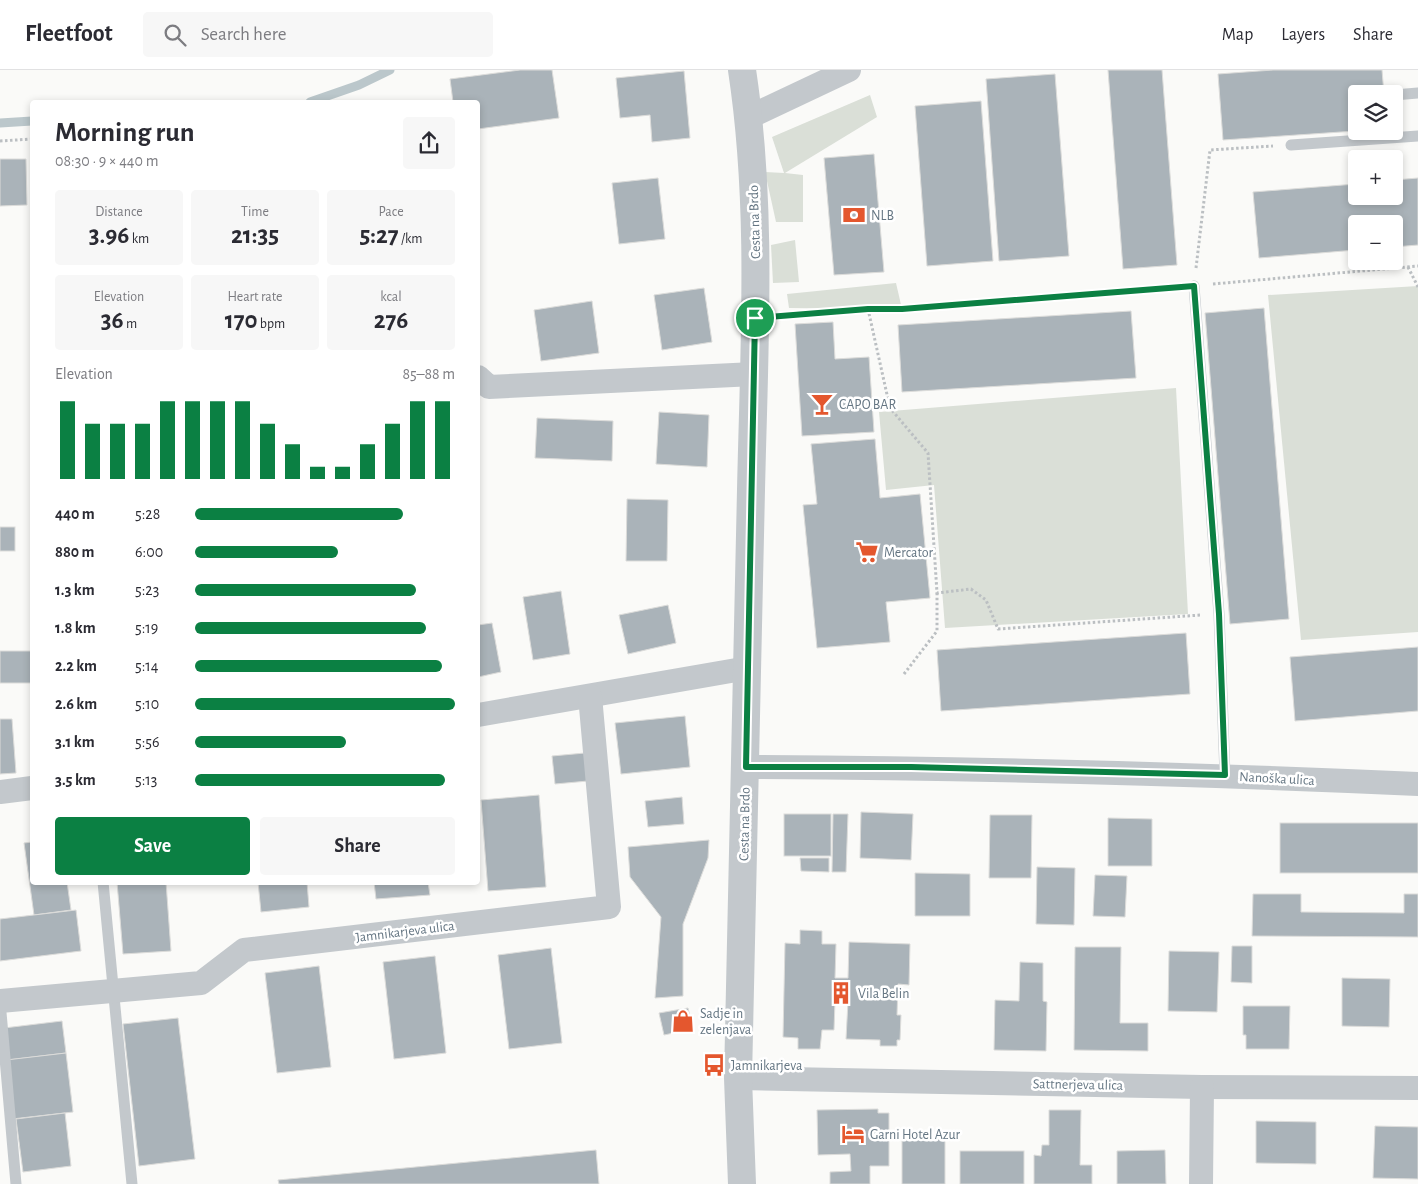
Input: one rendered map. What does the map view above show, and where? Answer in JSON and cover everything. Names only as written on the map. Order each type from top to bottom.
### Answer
[{"type":"street","name":"Cesta na Brdo","points":[[742,70],[749,117],[755,318],[738,1078],[742,1184]]},
{"type":"street","points":[[749,117],[849,70]]},
{"type":"street","points":[[480,379],[489,387],[754,374]]},
{"type":"street","points":[[480,715],[748,668]]},
{"type":"street","name":"Jamnikarjeva ulica","points":[[0,1001],[201,983],[244,950],[608,907],[590,696]]},
{"type":"street","name":"Nanoška ulica","points":[[746,767],[911,767],[1225,775],[1418,784]]},
{"type":"street","points":[[0,792],[30,788]]},
{"type":"street","name":"Sattnerjeva ulica","points":[[738,1078],[1202,1087],[1418,1088]]},
{"type":"street","points":[[1201,1184],[1202,1087]]},
{"type":"lane","points":[[1403,94],[1418,93]]},
{"type":"lane","points":[[1291,144],[1418,136]]},
{"type":"lane","points":[[1194,286],[1219,614],[1225,775]]},
{"type":"lane","points":[[103,885],[132,1184]]},
{"type":"lane","points":[[0,1001],[16,1184]]},
{"type":"path","points":[[0,141],[30,139]]},
{"type":"path","points":[[1194,286],[1210,150],[1291,144]]},
{"type":"path","points":[[755,318],[868,309],[902,309],[1418,266]]},
{"type":"path","points":[[1408,267],[1418,287]]},
{"type":"path","points":[[868,309],[890,408],[928,453],[937,593],[937,632],[904,674]]},
{"type":"path","points":[[937,593],[971,589],[986,600],[998,629],[1219,614]]},
{"type":"shaded area","points":[[870,95],[877,117],[785,173],[803,175],[803,222],[776,222],[765,172],[784,173],[772,137]]},
{"type":"shaded area","points":[[795,240],[799,282],[773,283],[771,245]]},
{"type":"shaded area","points":[[896,283],[902,309],[789,308],[787,294]]},
{"type":"shaded area","points":[[1418,286],[1418,632],[1301,640],[1268,295]]},
{"type":"shaded area","points":[[1176,388],[1188,614],[945,628],[934,485],[886,490],[879,412]]},
{"type":"building","points":[[520,70],[552,70],[559,118],[480,129],[480,100],[453,100],[450,79]]},
{"type":"building","points":[[1108,70],[1162,70],[1177,265],[1123,269]]},
{"type":"building","points":[[1273,70],[1382,70],[1383,85],[1348,85],[1348,132],[1223,140],[1218,74]]},
{"type":"building","points":[[684,71],[690,138],[652,142],[650,115],[620,118],[616,78]]},
{"type":"building","points":[[1055,74],[1069,256],[999,261],[986,79]]},
{"type":"building","points":[[981,101],[993,261],[927,266],[915,106]]},
{"type":"building","name":"NLB","points":[[874,154],[884,272],[834,275],[824,158]]},
{"type":"building","points":[[0,159],[26,159],[27,205],[0,206]]},
{"type":"building","points":[[658,178],[665,239],[619,244],[612,183]]},
{"type":"building","points":[[1418,178],[1418,245],[1403,246],[1403,215],[1348,215],[1348,251],[1259,258],[1253,192],[1348,185],[1348,205],[1403,205],[1403,179]]},
{"type":"building","points":[[704,288],[712,342],[662,350],[654,295]]},
{"type":"building","points":[[592,301],[599,353],[541,361],[534,310]]},
{"type":"building","points":[[1264,308],[1289,619],[1230,624],[1205,313]]},
{"type":"building","points":[[1131,311],[1136,378],[902,392],[898,325]]},
{"type":"building","points":[[833,322],[835,359],[869,357],[874,432],[802,436],[795,324]]},
{"type":"building","points":[[659,412],[709,415],[707,467],[656,464]]},
{"type":"building","points":[[537,418],[613,421],[612,461],[535,458]]},
{"type":"building","name":"Mercator","points":[[875,439],[880,498],[920,494],[930,598],[886,602],[890,642],[817,648],[803,505],[817,504],[811,444]]},
{"type":"building","points":[[627,499],[668,500],[667,561],[626,561]]},
{"type":"building","points":[[0,527],[15,527],[15,551],[0,551]]},
{"type":"building","points":[[561,591],[570,654],[533,660],[523,597]]},
{"type":"building","points":[[668,605],[676,643],[628,654],[619,615]]},
{"type":"building","points":[[492,623],[501,672],[480,677],[480,625]]},
{"type":"building","points":[[1186,633],[1190,694],[941,711],[937,650]]},
{"type":"building","points":[[1418,647],[1418,711],[1295,721],[1290,657]]},
{"type":"building","points":[[0,651],[30,651],[30,683],[0,683]]},
{"type":"building","points":[[685,716],[690,767],[621,774],[615,723]]},
{"type":"building","points":[[0,719],[12,719],[16,773],[0,774]]},
{"type":"building","points":[[585,753],[588,781],[555,784],[552,756]]},
{"type":"building","points":[[539,795],[546,887],[488,891],[481,800]]},
{"type":"building","points":[[682,797],[684,824],[648,827],[645,801]]},
{"type":"building","points":[[861,812],[913,814],[911,860],[860,858]]},
{"type":"building","points":[[784,814],[831,814],[831,856],[784,856]]},
{"type":"building","points":[[833,814],[848,814],[846,872],[832,872]]},
{"type":"building","points":[[990,815],[1032,815],[1031,878],[989,878]]},
{"type":"building","points":[[1108,818],[1152,819],[1152,866],[1108,866]]},
{"type":"building","points":[[1280,823],[1418,823],[1418,873],[1280,873]]},
{"type":"building","points":[[709,840],[708,858],[683,924],[683,996],[655,998],[661,917],[630,877],[628,847]]},
{"type":"building","points":[[30,842],[30,885],[67,885],[71,910],[34,915],[24,843]]},
{"type":"building","points":[[800,858],[829,858],[829,872],[801,871]]},
{"type":"building","points":[[1037,867],[1075,868],[1074,925],[1036,924]]},
{"type":"building","points":[[915,873],[970,874],[970,916],[915,916]]},
{"type":"building","points":[[1095,875],[1127,876],[1125,917],[1093,916]]},
{"type":"building","points":[[117,885],[166,885],[171,951],[123,954]]},
{"type":"building","points":[[258,885],[307,885],[309,907],[261,912]]},
{"type":"building","points":[[374,885],[428,885],[430,895],[376,899]]},
{"type":"building","points":[[1253,894],[1301,894],[1301,912],[1404,913],[1404,894],[1418,894],[1418,937],[1252,936]]},
{"type":"building","points":[[76,910],[81,951],[0,961],[0,919]]},
{"type":"building","name":"Vila Belin","points":[[800,930],[822,931],[822,944],[836,944],[835,978],[848,978],[849,942],[910,944],[909,985],[898,984],[897,1015],[901,1015],[900,1040],[897,1040],[897,1046],[880,1046],[880,1040],[846,1039],[848,1001],[835,1001],[834,1030],[822,1030],[820,1049],[798,1049],[798,1038],[783,1037],[785,943],[800,944]]},
{"type":"building","points":[[1232,946],[1252,946],[1252,983],[1231,982]]},
{"type":"building","points":[[1075,947],[1121,947],[1120,1023],[1148,1023],[1148,1051],[1074,1050]]},
{"type":"building","points":[[551,948],[562,1043],[509,1049],[498,955]]},
{"type":"building","points":[[1169,951],[1219,952],[1217,1012],[1168,1011]]},
{"type":"building","points":[[435,956],[446,1053],[394,1059],[383,962]]},
{"type":"building","points":[[1020,962],[1043,963],[1043,1001],[1047,1002],[1046,1051],[994,1050],[995,1000],[1019,1001]]},
{"type":"building","points":[[319,966],[331,1067],[277,1073],[265,973]]},
{"type":"building","points":[[1342,978],[1390,979],[1389,1027],[1342,1026]]},
{"type":"building","points":[[1243,1006],[1290,1006],[1289,1049],[1246,1049],[1246,1035],[1243,1035]]},
{"type":"building","points":[[688,1008],[693,1029],[664,1035],[659,1013]]},
{"type":"building","points":[[178,1018],[195,1159],[139,1166],[123,1024]]},
{"type":"building","points":[[62,1021],[66,1053],[8,1060],[4,1028]]},
{"type":"building","points":[[66,1053],[73,1112],[12,1119],[6,1060]]},
{"type":"building","name":"Garni Hotel Azur","points":[[878,1109],[878,1113],[889,1113],[889,1166],[870,1166],[870,1184],[830,1184],[830,1172],[851,1171],[850,1154],[818,1155],[817,1110]]},
{"type":"building","points":[[1049,1110],[1081,1110],[1080,1165],[1092,1165],[1092,1184],[1034,1184],[1034,1155],[1041,1156],[1042,1145],[1049,1145]]},
{"type":"building","points":[[65,1113],[71,1166],[23,1172],[16,1119]]},
{"type":"building","points":[[1256,1121],[1316,1122],[1316,1164],[1256,1163]]},
{"type":"building","points":[[1375,1126],[1418,1127],[1418,1179],[1373,1178]]},
{"type":"building","points":[[902,1139],[945,1139],[945,1184],[902,1184]]},
{"type":"building","points":[[596,1150],[599,1184],[279,1184],[278,1180]]},
{"type":"building","points":[[1165,1150],[1166,1184],[1117,1184],[1117,1151]]},
{"type":"building","points":[[960,1151],[1024,1151],[1024,1184],[960,1184]]},
{"type":"waterway","points":[[316,100],[359,85],[390,70]]},
{"type":"waterway","points":[[0,123],[30,121]]},
{"type":"place","name":"NLB","points":[[854,215]]},
{"type":"place","name":"CAPO BAR","points":[[822,404]]},
{"type":"place","name":"Mercator","points":[[867,552]]},
{"type":"place","name":"Vila Belin","points":[[841,993]]},
{"type":"place","name":"Sadje in zelenjava","points":[[683,1021]]},
{"type":"place","name":"Jamnikarjeva","points":[[714,1065]]},
{"type":"place","name":"Garni Hotel Azur","points":[[853,1134]]},
{"type":"route","points":[[1194,286],[1219,614],[1225,775],[911,767],[746,767],[755,318],[868,309],[902,309],[1194,286]]}]
